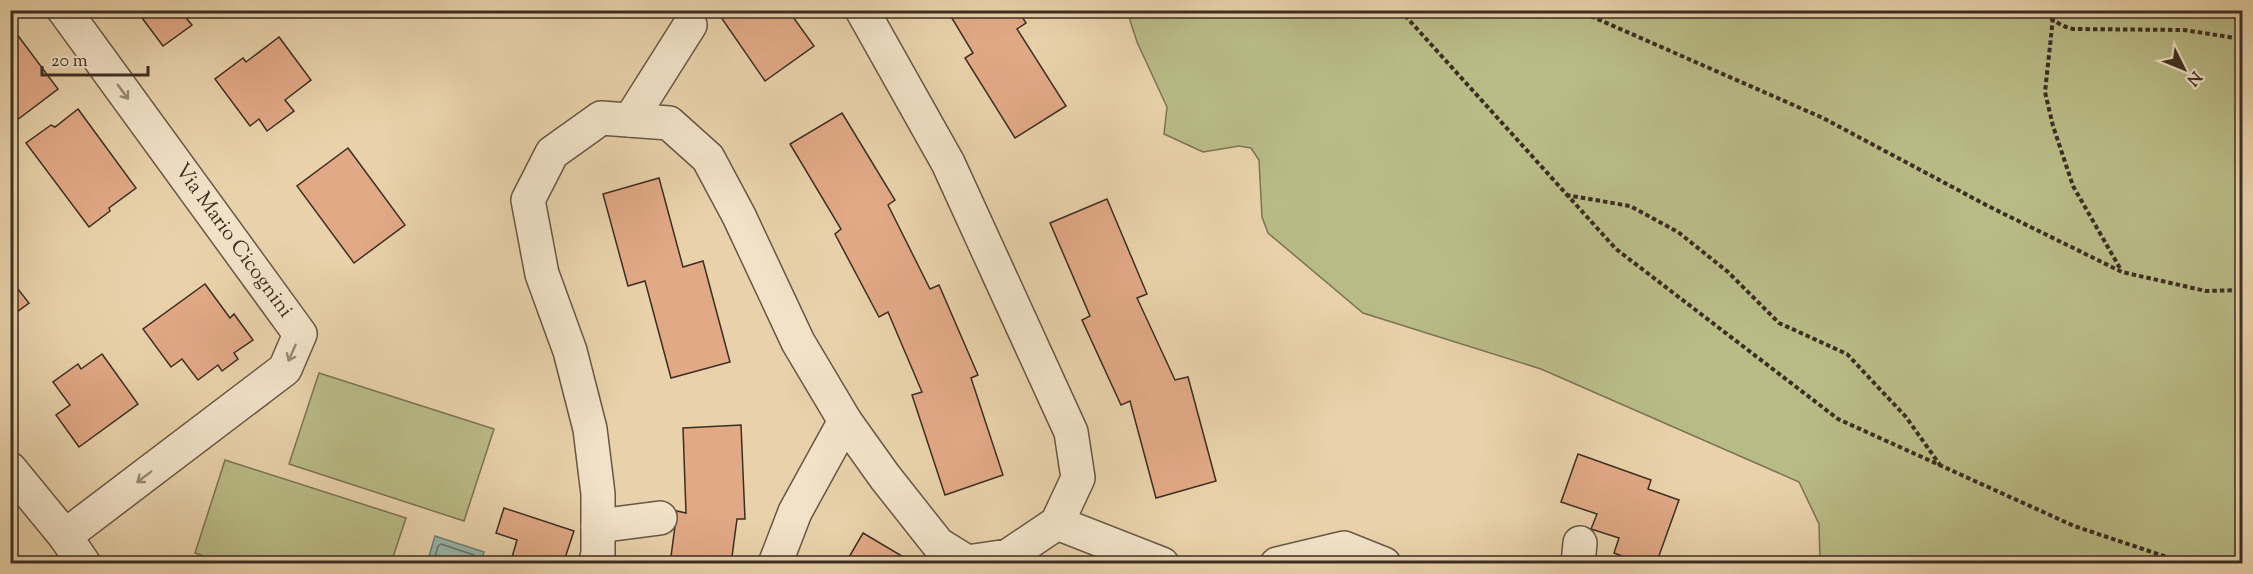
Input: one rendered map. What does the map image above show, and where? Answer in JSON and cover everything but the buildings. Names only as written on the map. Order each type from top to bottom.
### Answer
[{"type":"street","name":"Via Mario Cicognini","points":[[64,10],[300,334],[285,369],[65,536]]},
{"type":"street","points":[[595,564],[598,554],[598,494],[590,429],[570,351],[542,273],[528,200],[552,153],[601,118],[669,123],[708,158],[739,216],[798,342],[845,421],[885,477],[938,544],[967,563],[1008,556],[1057,523],[1078,478],[1071,432],[948,163],[862,10]]},
{"type":"street","points":[[630,120],[690,25]]},
{"type":"street","points":[[775,564],[795,512],[845,421]]},
{"type":"street","points":[[10,469],[65,536],[84,564]]},
{"type":"street","points":[[598,526],[660,518]]},
{"type":"street","points":[[1057,523],[1162,564]]},
{"type":"street","points":[[1277,564],[1344,548],[1384,564]]},
{"type":"path","points":[[1400,10],[1616,249],[1839,419],[2074,526],[2167,557],[2167,564]]},
{"type":"path","points":[[1577,10],[1822,118],[1988,206],[2122,272],[2206,291],[2242,290]]},
{"type":"path","points":[[2038,10],[2053,18],[2062,27],[2073,29],[2184,30],[2242,39]]},
{"type":"path","points":[[2053,18],[2045,92],[2054,126],[2073,186],[2122,272]]},
{"type":"path","points":[[1566,195],[1630,206],[1678,232],[1728,272],[1779,323],[1847,354],[1906,417],[1941,466]]},
{"type":"green space","points":[[1127,11],[2242,11],[2242,563],[1820,563],[1819,524],[1799,482],[1541,369],[1363,313],[1268,233],[1262,217],[1259,160],[1251,148],[1239,146],[1203,152],[1164,134],[1167,107],[1137,42]]},
{"type":"green space","points":[[319,373],[494,429],[464,521],[289,464]]},
{"type":"green space","points":[[225,460],[406,518],[391,563],[226,564],[195,553]]},
{"type":"water","points":[[435,536],[484,552],[480,563],[427,563]]}]
